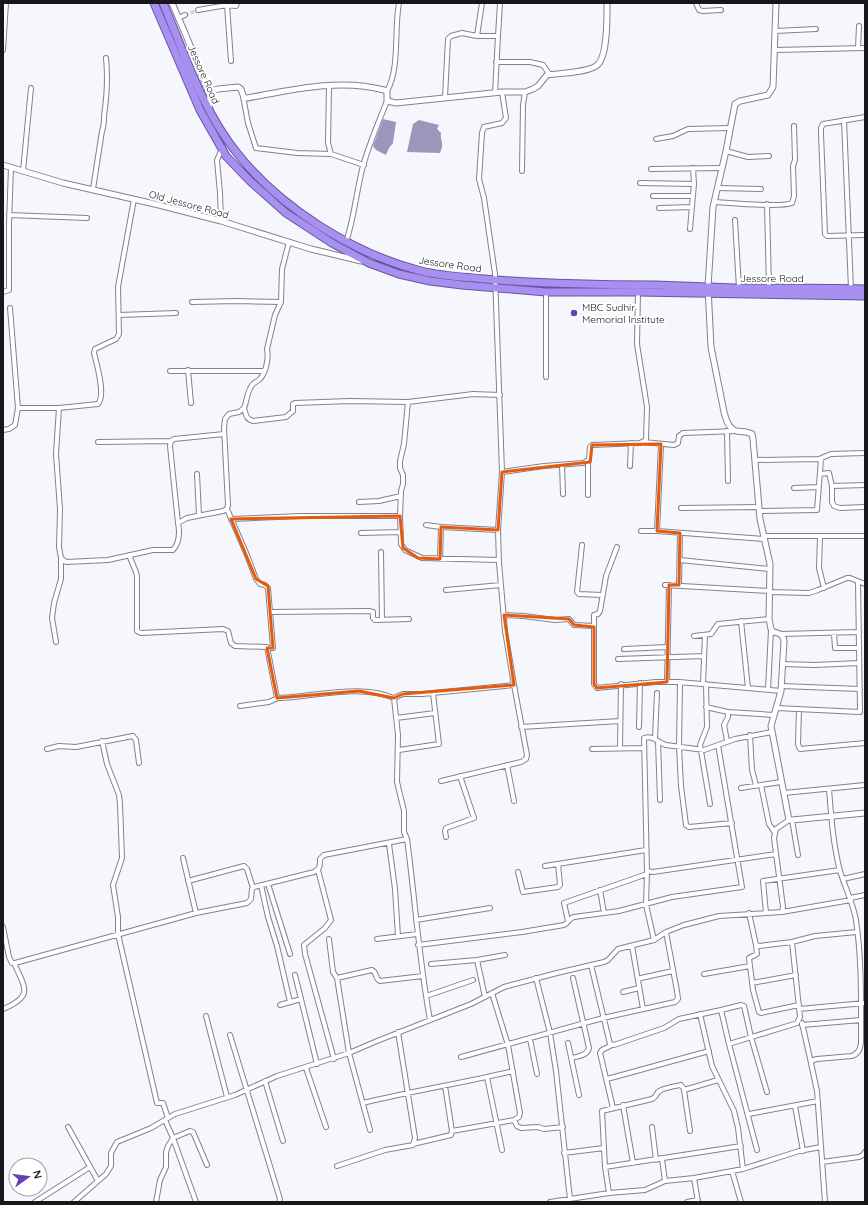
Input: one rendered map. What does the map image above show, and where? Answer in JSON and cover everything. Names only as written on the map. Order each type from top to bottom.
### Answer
[{"type":"highway","name":"Jessore Road","points":[[154,3],[200,110],[226,156],[250,181],[295,219],[342,253],[399,274],[430,281],[546,292],[638,292],[739,288],[865,289]]},
{"type":"highway","name":"Jessore Road","points":[[163,3],[195,81],[209,109],[236,153],[264,182],[299,212],[346,242],[399,265],[424,272],[468,278],[557,285],[865,296]]},
{"type":"highway","points":[[295,219],[299,212]]},
{"type":"street","points":[[3,50],[6,3]]},
{"type":"street","points":[[172,3],[210,95],[209,109]]},
{"type":"street","points":[[198,10],[236,6],[237,3]]},
{"type":"street","points":[[342,253],[350,230],[369,146],[387,101],[387,91],[391,84],[399,3]]},
{"type":"street","points":[[477,36],[482,3]]},
{"type":"street","points":[[495,92],[500,3]]},
{"type":"street","points":[[387,101],[396,103],[495,92],[525,92],[538,86],[547,75],[571,73],[598,65],[601,61],[607,34],[607,3]]},
{"type":"street","points":[[696,3],[699,10],[721,10]]},
{"type":"street","points":[[768,690],[771,629],[769,619],[770,569],[759,509],[752,434],[731,428],[727,422],[711,347],[708,290],[714,202],[735,104],[740,101],[768,94],[773,86],[776,3]]},
{"type":"street","points":[[227,6],[231,61]]},
{"type":"street","points":[[178,18],[185,15]]},
{"type":"street","points":[[858,48],[859,26]]},
{"type":"street","points":[[775,31],[816,29]]},
{"type":"street","points":[[445,97],[448,39],[455,34],[462,33],[477,36],[498,36]]},
{"type":"street","points":[[774,50],[865,48]]},
{"type":"street","points":[[93,190],[107,98],[108,77],[106,58]]},
{"type":"street","points":[[496,62],[530,62],[543,65],[550,75]]},
{"type":"street","points":[[243,96],[247,98],[292,90],[354,85],[375,87],[387,91]]},
{"type":"street","points":[[329,86],[328,143],[331,154]]},
{"type":"street","points":[[208,92],[222,88],[238,87],[241,89],[248,123],[256,148],[297,153],[331,154],[364,165]]},
{"type":"street","points":[[23,171],[31,88]]},
{"type":"street","points":[[440,781],[521,762],[526,758],[505,631],[501,585],[498,530],[502,472],[496,280],[484,198],[479,179],[479,160],[482,133],[484,128],[502,123],[506,118],[502,92]]},
{"type":"street","points":[[522,171],[522,105],[525,92]]},
{"type":"street","points":[[865,117],[821,125],[825,234],[827,236],[865,235]]},
{"type":"street","points":[[844,120],[851,289]]},
{"type":"street","points":[[714,202],[768,204],[792,203],[793,166],[795,160],[794,126]]},
{"type":"street","points":[[656,139],[668,138],[688,130],[730,128]]},
{"type":"street","points":[[221,222],[217,160],[222,148]]},
{"type":"street","points":[[726,151],[748,157],[769,156]]},
{"type":"street","name":"Old Jessore Road","points":[[3,165],[63,183],[134,199],[289,242],[342,253]]},
{"type":"street","points":[[3,292],[9,290],[9,215],[11,167]]},
{"type":"street","points":[[690,229],[694,184],[693,168]]},
{"type":"street","points":[[651,169],[722,168]]},
{"type":"street","points":[[640,184],[694,184]]},
{"type":"street","points":[[717,188],[761,189]]},
{"type":"street","points":[[653,196],[693,196]]},
{"type":"street","points":[[18,408],[59,408],[98,404],[101,401],[102,391],[94,353],[95,348],[116,340],[119,334],[118,288],[134,199]]},
{"type":"street","points":[[768,204],[769,288]]},
{"type":"street","points":[[659,208],[692,207]]},
{"type":"street","points":[[9,215],[87,218]]},
{"type":"street","points":[[735,220],[739,288]]},
{"type":"street","points":[[289,242],[282,269],[280,302],[275,315],[267,349],[268,354],[264,371],[259,380],[252,384],[248,393],[244,408],[246,418],[253,421],[286,417],[292,411],[293,404],[295,402],[408,402],[473,394],[500,395]]},
{"type":"street","points":[[546,292],[546,377]]},
{"type":"street","points":[[638,292],[637,344],[647,407],[647,439],[644,442]]},
{"type":"street","points":[[192,302],[280,302]]},
{"type":"street","points":[[3,430],[10,429],[15,425],[18,408],[10,308]]},
{"type":"street","points":[[119,315],[176,313]]},
{"type":"street","points":[[188,370],[191,403]]},
{"type":"street","points":[[170,371],[264,371]]},
{"type":"street","points":[[408,402],[404,444],[400,461],[400,468],[403,475],[400,516],[401,544],[405,550],[422,558],[499,560]]},
{"type":"street","points":[[56,642],[52,618],[54,603],[61,579],[61,558],[59,547],[60,509],[56,454],[59,408]]},
{"type":"street","points":[[129,555],[137,576],[136,628],[138,632],[223,629],[228,632],[231,643],[235,646],[273,648],[268,588],[265,585],[260,584],[256,579],[248,555],[227,509],[224,434],[225,419],[229,414],[239,412],[244,408]]},
{"type":"street","points":[[588,495],[588,462],[590,447],[592,445],[644,442],[676,445],[683,433],[736,430]]},
{"type":"street","points":[[727,431],[728,481]]},
{"type":"street","points":[[98,442],[171,441],[174,439],[224,434]]},
{"type":"street","points":[[61,558],[66,562],[73,563],[108,560],[153,550],[173,550],[177,545],[180,532],[170,446],[171,441]]},
{"type":"street","points":[[630,466],[631,443]]},
{"type":"street","points":[[656,531],[662,444]]},
{"type":"street","points":[[755,460],[821,459],[831,454],[865,453]]},
{"type":"street","points":[[681,508],[816,511],[818,508],[821,459]]},
{"type":"street","points":[[502,472],[544,466],[582,464],[588,462]]},
{"type":"street","points":[[562,465],[563,494]]},
{"type":"street","points":[[820,474],[830,473],[832,502],[834,506],[840,508],[865,507]]},
{"type":"street","points":[[197,474],[199,515]]},
{"type":"street","points":[[832,486],[865,485]]},
{"type":"street","points":[[794,488],[819,487]]},
{"type":"street","points":[[359,502],[401,496]]},
{"type":"street","points":[[178,523],[187,518],[223,512],[227,509]]},
{"type":"street","points":[[231,519],[301,516],[400,516]]},
{"type":"street","points":[[426,525],[498,530]]},
{"type":"street","points":[[440,559],[441,527]]},
{"type":"street","points":[[641,531],[764,538],[865,536]]},
{"type":"street","points":[[361,533],[400,532]]},
{"type":"street","points":[[680,533],[680,585]]},
{"type":"street","points":[[820,536],[819,568],[824,588]]},
{"type":"street","points":[[582,545],[577,592],[579,594],[602,594]]},
{"type":"street","points":[[617,547],[606,576],[600,611],[594,615],[594,684],[597,688],[621,684],[680,682],[768,690],[860,689]]},
{"type":"street","points":[[381,552],[382,620]]},
{"type":"street","points":[[680,560],[770,569]]},
{"type":"street","points":[[668,682],[667,585],[809,593],[847,578],[865,584]]},
{"type":"street","points":[[858,582],[860,712]]},
{"type":"street","points":[[446,590],[501,585]]},
{"type":"street","points":[[270,612],[369,611],[373,612],[374,620],[409,619]]},
{"type":"street","points":[[504,615],[556,620],[569,619],[574,625],[594,626]]},
{"type":"street","points":[[694,636],[711,634],[718,624],[769,619]]},
{"type":"street","points":[[741,621],[748,688]]},
{"type":"street","points":[[771,629],[773,632],[780,634],[858,632]]},
{"type":"street","points":[[834,633],[835,648],[859,648]]},
{"type":"street","points":[[780,634],[783,636],[784,640],[781,689],[771,726],[781,782],[798,855]]},
{"type":"street","points":[[705,635],[704,656],[706,727],[701,742],[701,750],[710,804]]},
{"type":"street","points":[[624,649],[667,647]]},
{"type":"street","points":[[268,648],[275,694],[278,698]]},
{"type":"street","points":[[618,659],[704,656]]},
{"type":"street","points":[[782,664],[859,663]]},
{"type":"street","points":[[680,682],[679,747],[685,821],[689,828],[732,823]]},
{"type":"street","points":[[639,727],[640,683]]},
{"type":"street","points":[[620,748],[621,684]]},
{"type":"street","points":[[240,706],[269,702],[278,698],[359,691],[373,691],[394,698],[402,694],[432,693],[514,685]]},
{"type":"street","points":[[399,750],[438,744],[432,693]]},
{"type":"street","points":[[657,693],[656,739],[660,800]]},
{"type":"street","points":[[394,698],[399,750],[397,782],[402,804],[404,832],[407,839],[418,945],[430,1020]]},
{"type":"street","points":[[706,707],[728,712],[774,715]]},
{"type":"street","points":[[776,708],[865,712]]},
{"type":"street","points":[[799,709],[798,744],[800,749],[865,743]]},
{"type":"street","points":[[727,741],[724,725],[728,717],[728,712]]},
{"type":"street","points":[[396,718],[435,713]]},
{"type":"street","points":[[521,727],[620,721]]},
{"type":"street","points":[[654,940],[646,905],[644,738],[648,737],[656,739],[662,744],[701,750],[750,735],[772,732]]},
{"type":"street","points":[[750,735],[752,770],[758,785],[769,824],[775,833],[776,854],[783,906],[782,912]]},
{"type":"street","points":[[48,749],[59,746],[76,747],[133,736],[136,740],[139,763]]},
{"type":"street","points":[[102,741],[106,764],[117,788],[119,799],[122,858],[113,885],[118,917],[118,934],[157,1103],[163,1103],[173,1138],[196,1202]]},
{"type":"street","points":[[418,945],[522,932],[564,925],[572,917],[604,913],[682,896],[742,887],[718,745]]},
{"type":"street","points":[[592,749],[644,748]]},
{"type":"street","points":[[507,765],[514,801]]},
{"type":"street","points":[[446,838],[446,828],[474,818],[460,776]]},
{"type":"street","points":[[741,788],[781,782]]},
{"type":"street","points":[[784,793],[865,785]]},
{"type":"street","points":[[811,1064],[813,1060],[817,1059],[852,1056],[857,1054],[863,1043],[861,1020],[863,1003],[856,920],[840,870],[831,816],[829,788]]},
{"type":"street","points":[[775,833],[779,827],[791,820],[865,813]]},
{"type":"street","points":[[334,1059],[305,954],[304,945],[325,928],[331,920],[318,870],[320,866],[320,859],[324,855],[389,844],[407,839]]},
{"type":"street","points":[[389,844],[393,886],[395,889],[398,936]]},
{"type":"street","points":[[545,866],[646,850]]},
{"type":"street","points":[[568,922],[564,903],[646,873],[776,854]]},
{"type":"street","points":[[184,858],[196,913]]},
{"type":"street","points":[[518,872],[523,892],[558,887],[560,885],[558,864]]},
{"type":"street","points":[[14,963],[196,913],[247,902],[251,899],[253,888],[247,869],[244,866],[188,881]]},
{"type":"street","points":[[253,888],[318,870]]},
{"type":"street","points":[[766,913],[763,881],[840,870]]},
{"type":"street","points":[[843,879],[865,874]]},
{"type":"street","points":[[268,884],[290,954]]},
{"type":"street","points":[[261,885],[290,1002]]},
{"type":"street","points":[[600,890],[604,913]]},
{"type":"street","points":[[77,1201],[110,1169],[111,1153],[115,1145],[175,1114],[227,1097],[265,1081],[334,1059],[398,1032],[471,1004],[504,986],[604,962],[608,960],[618,949],[654,940],[666,932],[680,926],[711,918],[749,913],[782,912],[865,895]]},
{"type":"street","points":[[416,920],[490,908]]},
{"type":"street","points":[[749,913],[757,952],[750,957],[750,966],[752,983],[759,1012],[761,1013],[799,1007],[863,1003]]},
{"type":"street","points":[[3,927],[9,957],[14,963],[25,992],[19,1001],[3,1008]]},
{"type":"street","points":[[461,1057],[603,1018],[673,1004],[677,1001],[666,932]]},
{"type":"street","points":[[756,945],[759,946],[792,942],[815,936],[857,932]]},
{"type":"street","points":[[378,939],[417,934]]},
{"type":"street","points":[[329,939],[333,972],[337,978],[349,1053],[370,1130]]},
{"type":"street","points":[[792,942],[800,1017],[818,1102],[825,1202]]},
{"type":"street","points":[[632,946],[643,1010]]},
{"type":"street","points":[[859,954],[865,954]]},
{"type":"street","points":[[431,964],[478,960],[505,955]]},
{"type":"street","points":[[478,960],[485,997]]},
{"type":"street","points":[[591,965],[609,1043],[613,1045]]},
{"type":"street","points":[[704,974],[750,966]]},
{"type":"street","points":[[337,978],[372,970],[377,979],[380,981],[423,976]]},
{"type":"street","points":[[638,980],[673,971]]},
{"type":"street","points":[[295,975],[317,1064]]},
{"type":"street","points":[[752,983],[796,975]]},
{"type":"street","points":[[536,978],[550,1033],[563,1127],[564,1153],[570,1200]]},
{"type":"street","points":[[572,1058],[583,1055],[588,1052],[589,1048],[573,978]]},
{"type":"street","points":[[426,996],[473,980]]},
{"type":"street","points":[[623,992],[639,988]]},
{"type":"street","points":[[452,1131],[517,1120],[520,1113],[508,1045],[492,993]]},
{"type":"street","points":[[280,1005],[301,1000]]},
{"type":"street","points":[[613,1108],[600,1053],[602,1050],[664,1028],[679,1019],[743,1004],[767,1092]]},
{"type":"street","points":[[721,1010],[749,1114],[757,1150]]},
{"type":"street","points":[[700,1014],[712,1066],[734,1111],[741,1146],[743,1169]]},
{"type":"street","points":[[206,1016],[227,1097]]},
{"type":"street","points":[[729,1044],[797,1022],[800,1017]]},
{"type":"street","points":[[802,1025],[861,1020]]},
{"type":"street","points":[[398,1032],[415,1138],[413,1144]]},
{"type":"street","points":[[230,1036],[280,1199],[279,1202]]},
{"type":"street","points":[[530,1039],[537,1074]]},
{"type":"street","points":[[568,1043],[579,1095]]},
{"type":"street","points":[[606,1079],[709,1051]]},
{"type":"street","points":[[306,1068],[326,1127]]},
{"type":"street","points":[[362,1103],[408,1092],[445,1086],[513,1071]]},
{"type":"street","points":[[487,1077],[502,1150]]},
{"type":"street","points":[[684,1089],[718,1080]]},
{"type":"street","points":[[265,1081],[283,1141]]},
{"type":"street","points":[[609,1193],[605,1167],[602,1113],[604,1110],[652,1099],[662,1090],[681,1085],[684,1089]]},
{"type":"street","points":[[337,1166],[385,1150],[448,1137],[451,1135],[452,1131],[445,1086]]},
{"type":"street","points":[[684,1089],[683,1092],[690,1131]]},
{"type":"street","points":[[749,1114],[818,1102]]},
{"type":"street","points":[[624,1105],[633,1163]]},
{"type":"street","points":[[795,1106],[803,1150]]},
{"type":"street","points":[[514,1120],[517,1126],[521,1128],[536,1127],[544,1129],[563,1127]]},
{"type":"street","points":[[68,1127],[98,1181]]},
{"type":"street","points":[[652,1127],[656,1160]]},
{"type":"street","points":[[156,1202],[160,1180],[166,1167],[166,1152],[173,1138],[192,1131],[207,1165]]},
{"type":"street","points":[[605,1167],[741,1146]]},
{"type":"street","points":[[550,1202],[609,1193],[645,1190],[665,1181],[694,1178],[743,1169],[803,1150],[821,1147]]},
{"type":"street","points":[[564,1153],[604,1148]]},
{"type":"street","points":[[822,1162],[859,1157],[863,1156],[865,1152]]},
{"type":"street","points":[[662,1159],[665,1181]]},
{"type":"street","points":[[35,1202],[90,1167]]},
{"type":"street","points":[[732,1171],[741,1202]]},
{"type":"street","points":[[687,1202],[698,1201],[694,1178]]},
{"type":"highlighted area","points":[[661,444],[657,531],[680,533],[679,585],[669,585],[667,682],[597,688],[594,684],[594,627],[574,625],[569,619],[504,615],[514,685],[403,694],[394,698],[359,691],[277,698],[267,648],[273,648],[268,586],[256,579],[231,519],[400,516],[403,548],[418,558],[440,559],[441,527],[498,530],[502,472],[590,462],[592,445]]},
{"type":"shaded area","points":[[383,119],[396,122],[393,143],[386,155],[376,150],[373,146]]},
{"type":"shaded area","points":[[419,120],[439,125],[437,129],[441,133],[442,144],[440,153],[407,152],[413,124]]},
{"type":"tunnel","points":[[185,15],[198,10]]},
{"type":"place","name":"MBC Sudhir Memorial Institute","points":[[574,313]]}]
